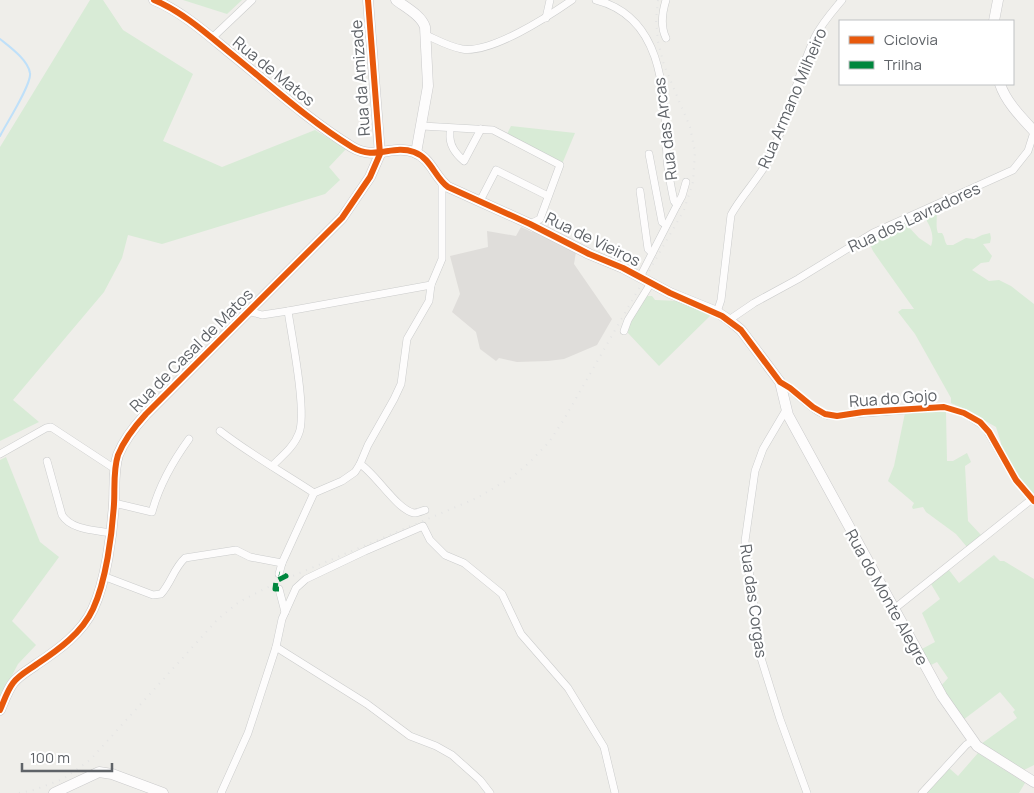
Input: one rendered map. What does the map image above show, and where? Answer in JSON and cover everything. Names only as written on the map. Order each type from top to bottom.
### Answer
[{"type":"street","name":"Rua de Matos","points":[[154,0],[173,10],[212,38],[319,125],[358,150],[365,153],[380,154]]},
{"type":"street","points":[[212,38],[252,0]]},
{"type":"street","name":"Rua da Amizade","points":[[368,0],[380,154]]},
{"type":"street","points":[[380,154],[399,149],[416,153],[428,86],[424,22],[396,0]]},
{"type":"street","points":[[546,18],[550,0]]},
{"type":"street","points":[[426,35],[463,49],[480,49],[522,31],[546,18],[572,0]]},
{"type":"street","name":"Rua das Arcas","points":[[596,0],[620,10],[637,23],[643,30],[650,45],[661,80],[666,105],[667,161],[674,201],[677,205]]},
{"type":"street","points":[[666,0],[662,19],[662,31],[666,38]]},
{"type":"street","name":"Rua Armano Milheiro","points":[[717,312],[721,300],[731,215],[764,170],[816,35],[842,0]]},
{"type":"street","points":[[994,20],[998,0]]},
{"type":"street","points":[[1001,85],[1012,106],[1034,131]]},
{"type":"street","points":[[422,126],[493,130],[560,165],[540,219],[530,224]]},
{"type":"street","points":[[450,133],[452,147],[456,154],[464,161],[481,129]]},
{"type":"street","name":"Rua dos Lavradores","points":[[729,320],[754,303],[798,279],[873,233],[1013,170],[1028,151],[1034,131]]},
{"type":"street","name":"Rua de Vieiros","points":[[416,153],[432,167],[442,183],[670,293],[717,312],[741,330],[780,382]]},
{"type":"street","name":"Rua de Casal de Matos","points":[[0,710],[17,678],[57,650],[80,629],[92,610],[103,576],[111,533],[115,469],[118,455],[137,423],[342,218],[370,177],[380,154]]},
{"type":"street","points":[[648,154],[662,222],[666,225]]},
{"type":"street","points":[[480,201],[496,170],[548,196]]},
{"type":"street","points":[[640,277],[682,196],[686,182]]},
{"type":"street","points":[[279,574],[282,563],[314,493],[342,481],[355,472],[401,384],[408,339],[429,301],[431,285],[442,259],[442,183]]},
{"type":"street","points":[[640,190],[648,249],[652,253]]},
{"type":"street","points":[[624,331],[628,320],[651,283]]},
{"type":"street","points":[[248,311],[262,315],[288,312],[431,285]]},
{"type":"street","points":[[272,466],[288,451],[300,433],[302,411],[288,312]]},
{"type":"street","name":"Rua do Monte Alegre","points":[[780,382],[786,410],[814,467],[942,696],[979,748],[1034,782]]},
{"type":"street","name":"Rua do Gojo","points":[[780,382],[819,411],[829,416],[944,407],[964,413],[985,426],[1016,480],[1033,500]]},
{"type":"street","name":"Rua das Corgas","points":[[786,410],[763,449],[755,471],[745,541],[761,658],[780,719],[807,793]]},
{"type":"street","points":[[0,454],[51,427],[115,469]]},
{"type":"street","points":[[220,431],[250,454],[314,493]]},
{"type":"street","points":[[114,503],[152,512],[156,497],[176,456],[189,439]]},
{"type":"street","points":[[48,461],[62,516],[66,522],[74,526],[111,533]]},
{"type":"street","points":[[360,464],[369,470],[394,499],[408,511],[415,513],[426,510]]},
{"type":"street","points":[[894,609],[1033,500]]},
{"type":"street","points":[[221,793],[248,733],[286,612],[296,588],[306,579],[423,526],[430,540],[446,555],[464,563],[502,594],[521,634],[568,688],[604,747],[615,793]]},
{"type":"street","points":[[103,576],[153,594],[162,594],[179,564],[185,558],[236,550],[250,557],[282,563]]},
{"type":"street","points":[[279,589],[286,612]]},
{"type":"street","points":[[276,647],[360,699],[410,736],[436,746],[452,755],[480,780],[490,793]]},
{"type":"street","points":[[922,793],[966,745],[973,740]]},
{"type":"street","points":[[54,793],[99,772],[112,774],[163,793]]},
{"type":"shaded area","points":[[521,227],[576,252],[574,264],[612,319],[597,345],[564,359],[517,362],[499,358],[496,361],[480,349],[476,332],[452,312],[460,294],[450,256],[488,247],[487,231],[516,236]]},
{"type":"green space","points":[[90,0],[103,0],[123,30],[193,74],[163,141],[222,167],[315,130],[346,149],[329,167],[340,180],[325,194],[162,244],[128,235],[122,258],[104,292],[13,400],[39,422],[0,441],[0,147]]},
{"type":"green space","points":[[183,0],[242,0],[227,14]]},
{"type":"green space","points":[[511,126],[575,133],[562,164],[507,134]]},
{"type":"green space","points":[[936,210],[938,233],[942,233],[947,245],[953,245],[966,238],[974,239],[990,233],[990,243],[983,244],[992,256],[989,262],[981,263],[972,270],[989,281],[999,280],[1011,286],[1034,304],[1034,494],[1023,484],[1010,466],[1000,445],[996,427],[951,403],[951,398],[915,334],[898,312],[902,309],[914,309],[873,251],[869,242],[905,223],[919,238],[931,246],[931,230],[923,215]]},
{"type":"green space","points":[[646,296],[652,296],[655,300],[680,301],[712,314],[659,366],[628,333],[632,318]]},
{"type":"green space","points":[[924,411],[946,412],[947,461],[953,461],[967,453],[971,462],[965,466],[968,521],[981,535],[967,547],[956,534],[926,512],[923,507],[913,509],[914,503],[888,481],[894,466],[905,413]]},
{"type":"green space","points":[[6,457],[40,542],[59,557],[12,621],[36,645],[18,664],[0,698],[0,460]]},
{"type":"green space","points":[[994,555],[1000,561],[1004,561],[1034,579],[1034,765],[1022,771],[981,744],[1017,718],[1013,712],[1015,710],[1000,692],[963,720],[940,687],[948,678],[937,662],[929,666],[920,650],[935,642],[922,613],[940,599],[931,584],[949,570],[959,583]]},
{"type":"green space","points":[[978,753],[1025,783],[1019,793],[926,793],[949,768],[958,776]]},
{"type":"waterway","points":[[0,39],[26,63],[30,73],[30,78],[23,95],[0,136]]},
{"type":"railway","points":[[19,793],[34,790],[63,779],[90,760],[218,619],[239,602],[276,583],[477,498],[512,477],[529,463],[549,442],[563,421],[684,210],[693,182],[695,152],[690,127],[664,65],[658,42],[656,20],[658,0]]},
{"type":"marked path","points":[[279,574],[286,576],[276,581],[275,589],[279,589]]},
{"type":"cycle path","points":[[154,0],[174,10],[193,23],[304,114],[352,147],[368,153],[398,150],[414,152],[429,163],[448,187],[722,316],[741,330],[780,382],[825,414],[837,416],[863,412],[944,407],[964,413],[980,422],[989,432],[1016,480],[1034,501]]},
{"type":"cycle path","points":[[0,710],[15,680],[69,640],[83,626],[93,609],[105,572],[110,543],[116,461],[120,449],[130,433],[146,414],[342,218],[370,177],[380,154],[368,0]]}]
